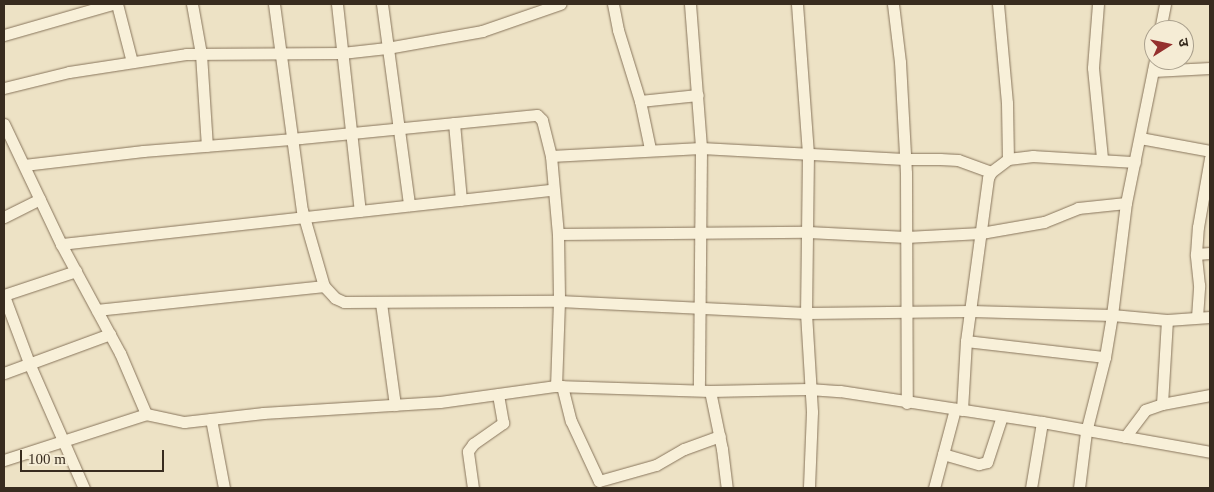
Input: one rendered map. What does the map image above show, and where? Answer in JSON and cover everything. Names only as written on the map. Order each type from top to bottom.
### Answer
[{"type":"street","points":[[4,35],[112,4]]},
{"type":"street","points":[[118,4],[132,62]]},
{"type":"street","points":[[192,4],[201,54],[207,146]]},
{"type":"street","points":[[274,4],[279,53],[304,219],[324,286],[335,298],[344,302],[559,301],[806,313],[971,311],[1112,315],[1167,320],[1210,317]]},
{"type":"street","points":[[337,4],[360,211]]},
{"type":"street","points":[[382,4],[409,204]]},
{"type":"street","points":[[4,88],[69,72],[201,54],[342,53],[387,48],[482,30],[560,4]]},
{"type":"street","points":[[613,4],[618,30],[640,101],[650,149]]},
{"type":"street","points":[[690,4],[701,148],[699,231],[705,390],[720,436],[727,488]]},
{"type":"street","points":[[797,4],[808,153],[806,313],[809,389],[812,412],[809,488]]},
{"type":"street","points":[[893,4],[900,62],[904,159],[908,311],[907,403]]},
{"type":"street","points":[[998,4],[1007,103],[1008,159]]},
{"type":"street","points":[[1098,4],[1093,68],[1102,158]]},
{"type":"street","points":[[1162,20],[1165,4]]},
{"type":"street","points":[[1194,67],[1210,68]]},
{"type":"street","points":[[1080,488],[1086,432],[1105,356],[1112,315],[1126,203],[1153,70]]},
{"type":"street","points":[[640,101],[698,95]]},
{"type":"street","points":[[24,164],[537,115],[542,120],[551,156],[558,234],[559,386],[571,421],[599,484],[656,465],[684,449],[720,436]]},
{"type":"street","points":[[454,123],[461,200]]},
{"type":"street","points":[[4,127],[24,164],[61,244],[110,334],[146,414]]},
{"type":"street","points":[[1140,138],[1210,151]]},
{"type":"street","points":[[551,156],[650,149],[701,148],[904,159],[958,160],[991,172]]},
{"type":"street","points":[[934,488],[943,454],[959,410],[966,341],[988,178],[991,172],[1008,159],[1034,156],[1102,158],[1135,162]]},
{"type":"street","points":[[1197,317],[1199,284],[1196,254],[1198,227],[1210,158]]},
{"type":"street","points":[[61,244],[304,219],[409,204],[553,190]]},
{"type":"street","points":[[4,217],[40,199]]},
{"type":"street","points":[[558,234],[699,231],[808,232],[906,237],[981,233],[1044,222],[1078,208],[1126,203]]},
{"type":"street","points":[[1196,254],[1210,254]]},
{"type":"street","points":[[76,271],[4,296],[29,363],[84,488]]},
{"type":"street","points":[[97,310],[324,286]]},
{"type":"street","points":[[381,303],[395,405]]},
{"type":"street","points":[[1162,404],[1167,320]]},
{"type":"street","points":[[4,372],[110,334]]},
{"type":"street","points":[[966,341],[1105,356]]},
{"type":"street","points":[[4,460],[146,414],[184,422],[263,414],[395,405],[559,386],[705,390],[809,389],[840,392],[1042,422],[1086,432],[1210,452]]},
{"type":"street","points":[[473,488],[468,451],[473,444],[503,423],[498,394]]},
{"type":"street","points":[[1125,437],[1142,413],[1162,404],[1210,395]]},
{"type":"street","points":[[943,454],[979,464],[986,462],[1002,416]]},
{"type":"street","points":[[212,419],[224,488]]},
{"type":"street","points":[[1030,488],[1042,422]]}]
